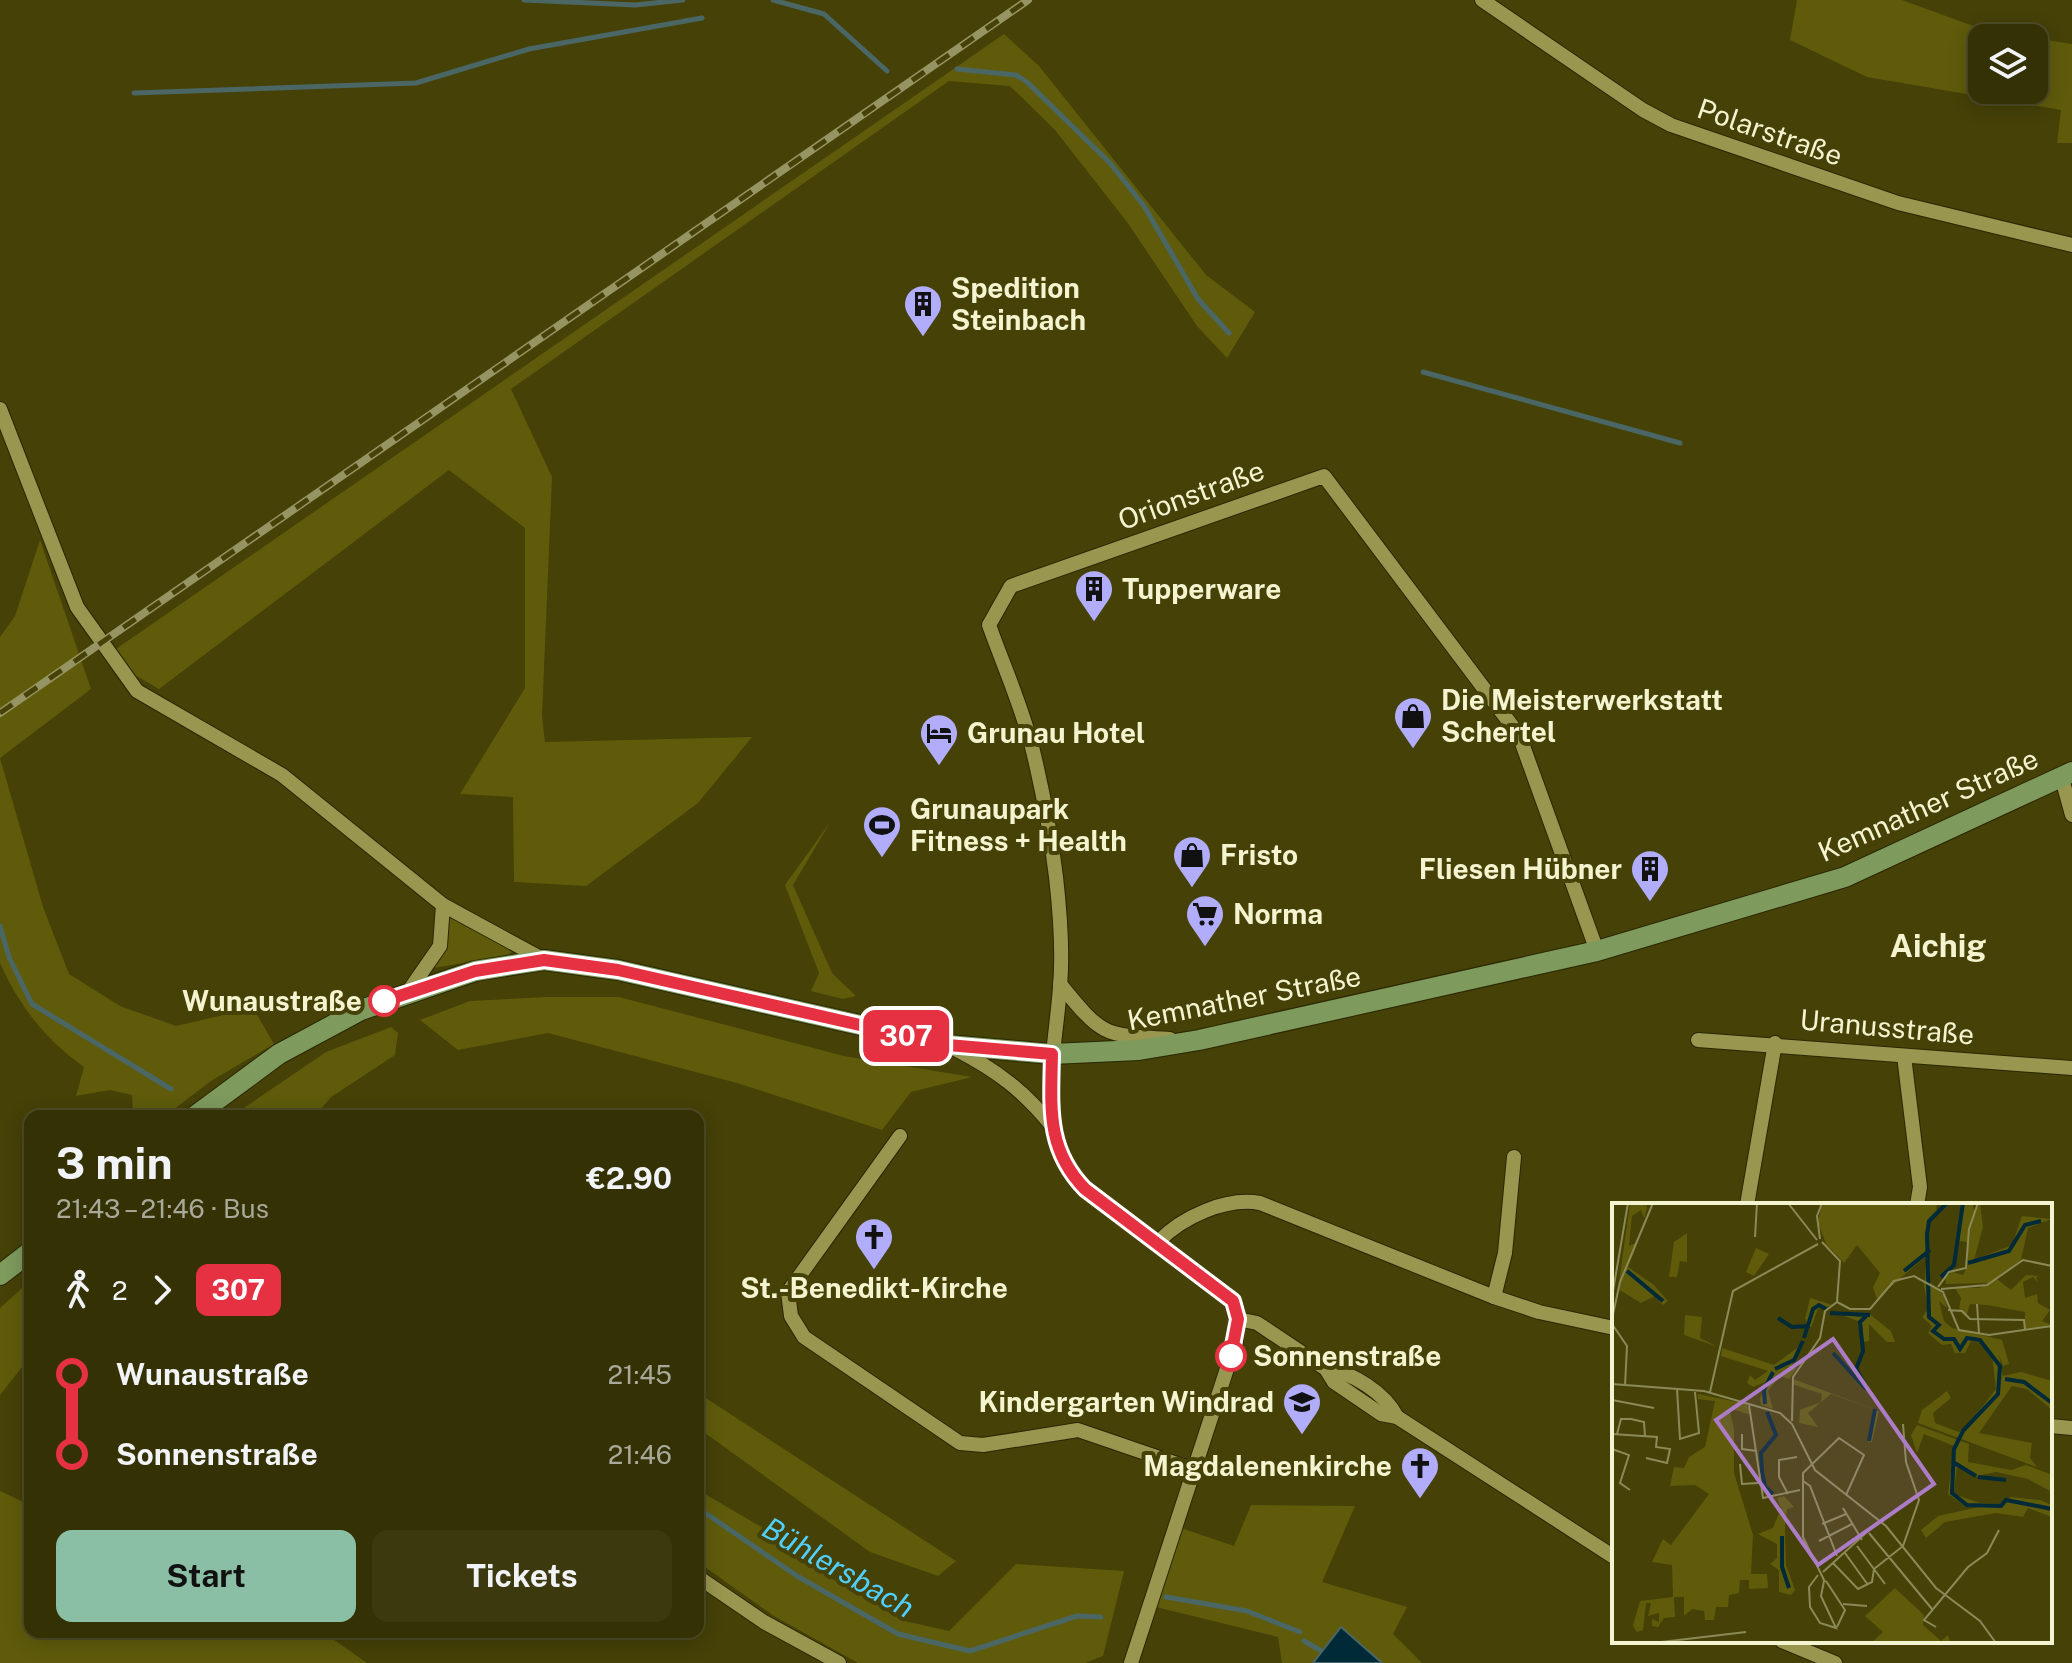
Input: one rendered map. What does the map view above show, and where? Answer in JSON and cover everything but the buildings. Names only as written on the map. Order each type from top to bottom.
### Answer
[{"type":"main road","name":"Kemnather Straße","points":[[203,1110],[279,1054],[361,1010],[475,971],[544,960],[618,970],[948,1045],[1052,1054],[1139,1050],[1199,1040],[1597,951],[1845,877],[2066,774]]},
{"type":"main road","points":[[0,1275],[24,1257]]},
{"type":"street","name":"Polarstraße","points":[[1482,0],[1643,110],[1671,125],[1898,203],[2072,245]]},
{"type":"street","points":[[0,409],[66,582],[88,626],[127,680],[148,699],[282,775],[443,905],[544,960]]},
{"type":"street","name":"Orionstraße","points":[[1052,1126],[1052,1054],[1060,984],[1056,879],[1033,751],[989,625],[999,602],[1011,586],[1324,476],[1519,735],[1597,951]]},
{"type":"street","points":[[2066,774],[2072,815]]},
{"type":"street","points":[[408,992],[440,946],[443,905]]},
{"type":"street","points":[[1060,984],[1090,1020],[1113,1035],[1199,1040]]},
{"type":"street","name":"Uranusstraße","points":[[1698,1040],[1775,1043],[2072,1068]]},
{"type":"street","points":[[1747,1203],[1775,1043]]},
{"type":"street","points":[[948,1045],[1001,1073],[1030,1099],[1052,1126],[1068,1171],[1085,1189],[1233,1301],[1238,1319],[1236,1341],[1131,1663]]},
{"type":"street","points":[[1904,1056],[1920,1187],[1917,1203]]},
{"type":"street","points":[[900,1136],[788,1292],[791,1316],[804,1337],[960,1443],[983,1445],[1078,1430],[1192,1469]]},
{"type":"street","points":[[1494,1297],[1505,1253],[1514,1157]]},
{"type":"street","points":[[1158,1242],[1171,1230],[1218,1206],[1241,1199],[1260,1203],[1494,1297],[1539,1312],[1612,1328]]},
{"type":"street","points":[[1238,1319],[1257,1323],[1326,1369],[1334,1382],[1381,1414],[1397,1417],[1612,1556]]},
{"type":"street","points":[[2052,1426],[2072,1428]]},
{"type":"street","points":[[704,1581],[764,1622],[839,1663]]},
{"type":"street","points":[[1787,1643],[1835,1663]]},
{"type":"shaded area","points":[[1797,0],[1902,0],[1968,24],[1968,94],[1867,77],[1790,40]]},
{"type":"shaded area","points":[[1004,34],[1039,66],[1206,275],[1255,312],[1227,358],[1197,326],[1127,222],[1055,130],[1010,86],[949,81],[511,389],[552,477],[542,716],[545,742],[752,737],[698,803],[586,886],[514,882],[513,797],[460,794],[525,688],[525,528],[449,470],[159,689],[135,675],[116,649]]},
{"type":"shaded area","points":[[2048,40],[2072,44],[2072,143],[2057,143],[2061,110],[2026,104],[2048,104]]},
{"type":"shaded area","points":[[40,540],[91,689],[0,758],[0,637],[15,616]]},
{"type":"shaded area","points":[[0,758],[43,907],[69,974],[120,1006],[176,1026],[253,1008],[274,1044],[211,1081],[173,1110],[133,1110],[132,1095],[110,1090],[76,1096],[84,1067],[35,1021],[0,963]]},
{"type":"shaded area","points":[[831,821],[793,885],[832,973],[856,996],[843,999],[811,991],[819,973],[785,885]]},
{"type":"shaded area","points":[[447,914],[505,944],[512,952],[507,956],[427,969]]},
{"type":"shaded area","points":[[619,997],[844,1056],[972,1077],[911,1092],[882,1130],[737,1083],[548,1033],[458,1050],[420,1020],[470,1001]]},
{"type":"shaded area","points":[[391,1027],[398,1033],[395,1055],[331,1097],[320,1110],[241,1110],[326,1052]]},
{"type":"shaded area","points":[[24,1286],[24,1365],[0,1395],[0,1308]]},
{"type":"shaded area","points":[[704,1397],[956,1561],[938,1576],[870,1552],[704,1432]]},
{"type":"shaded area","points":[[0,1491],[24,1502],[24,1638],[332,1638],[367,1663],[0,1663]]},
{"type":"shaded area","points":[[704,1494],[782,1539],[819,1571],[905,1621],[949,1631],[1016,1564],[1124,1571],[1103,1656],[1085,1663],[858,1663],[774,1616],[704,1566]]},
{"type":"shaded area","points":[[1251,1505],[1355,1506],[1322,1582],[1407,1607],[1393,1634],[1422,1663],[1282,1663],[1278,1637],[1156,1607],[1181,1528],[1234,1546]]},
{"type":"water","points":[[1341,1627],[1382,1663],[1313,1663]]},
{"type":"waterway","points":[[524,0],[635,5],[683,0]]},
{"type":"waterway","points":[[773,0],[824,14],[887,71]]},
{"type":"waterway","points":[[134,93],[416,83],[529,49],[702,18]]},
{"type":"waterway","points":[[957,69],[1016,75],[1027,82],[1110,163],[1144,206],[1198,299],[1229,333]]},
{"type":"waterway","points":[[1423,372],[1680,443]]},
{"type":"waterway","name":"Bühlersbach","points":[[0,926],[9,957],[32,1004],[171,1089]]},
{"type":"waterway","name":"Bühlersbach","points":[[704,1512],[797,1576],[898,1634],[970,1651],[1077,1616],[1101,1617]]},
{"type":"waterway","name":"Bühlersbach","points":[[1166,1597],[1247,1611],[1300,1632]]},
{"type":"waterway","name":"Bühlersbach","points":[[1304,1641],[1320,1650]]},
{"type":"railway","points":[[0,713],[1028,0]]},
{"type":"bus line","name":"307","points":[[384,1001],[475,971],[544,960],[618,970],[948,1045],[1052,1054],[1052,1126],[1058,1151],[1068,1171],[1085,1189],[1233,1301],[1238,1319],[1231,1356]]},
{"type":"place","name":"Spedition Steinbach","points":[[923,338]]},
{"type":"place","name":"Tupperware","points":[[1094,623]]},
{"type":"place","name":"Die Meisterwerkstatt Schertel","points":[[1413,750]]},
{"type":"place","name":"Grunau Hotel","points":[[939,767]]},
{"type":"place","name":"Grunaupark Fitness + Health","points":[[882,859]]},
{"type":"place","name":"Fristo","points":[[1192,889]]},
{"type":"place","name":"Fliesen Hübner","points":[[1650,903]]},
{"type":"place","name":"Norma","points":[[1205,948]]},
{"type":"place","name":"Wunaustraße","points":[[384,1001]]},
{"type":"place","name":"St.-Benedikt-Kirche","points":[[874,1271]]},
{"type":"place","name":"Sonnenstraße","points":[[1231,1356]]},
{"type":"place","name":"Kindergarten Windrad","points":[[1302,1436]]},
{"type":"place","name":"Magdalenenkirche","points":[[1420,1500]]},
{"type":"district","name":"Aichig","points":[[1938,946]]}]
